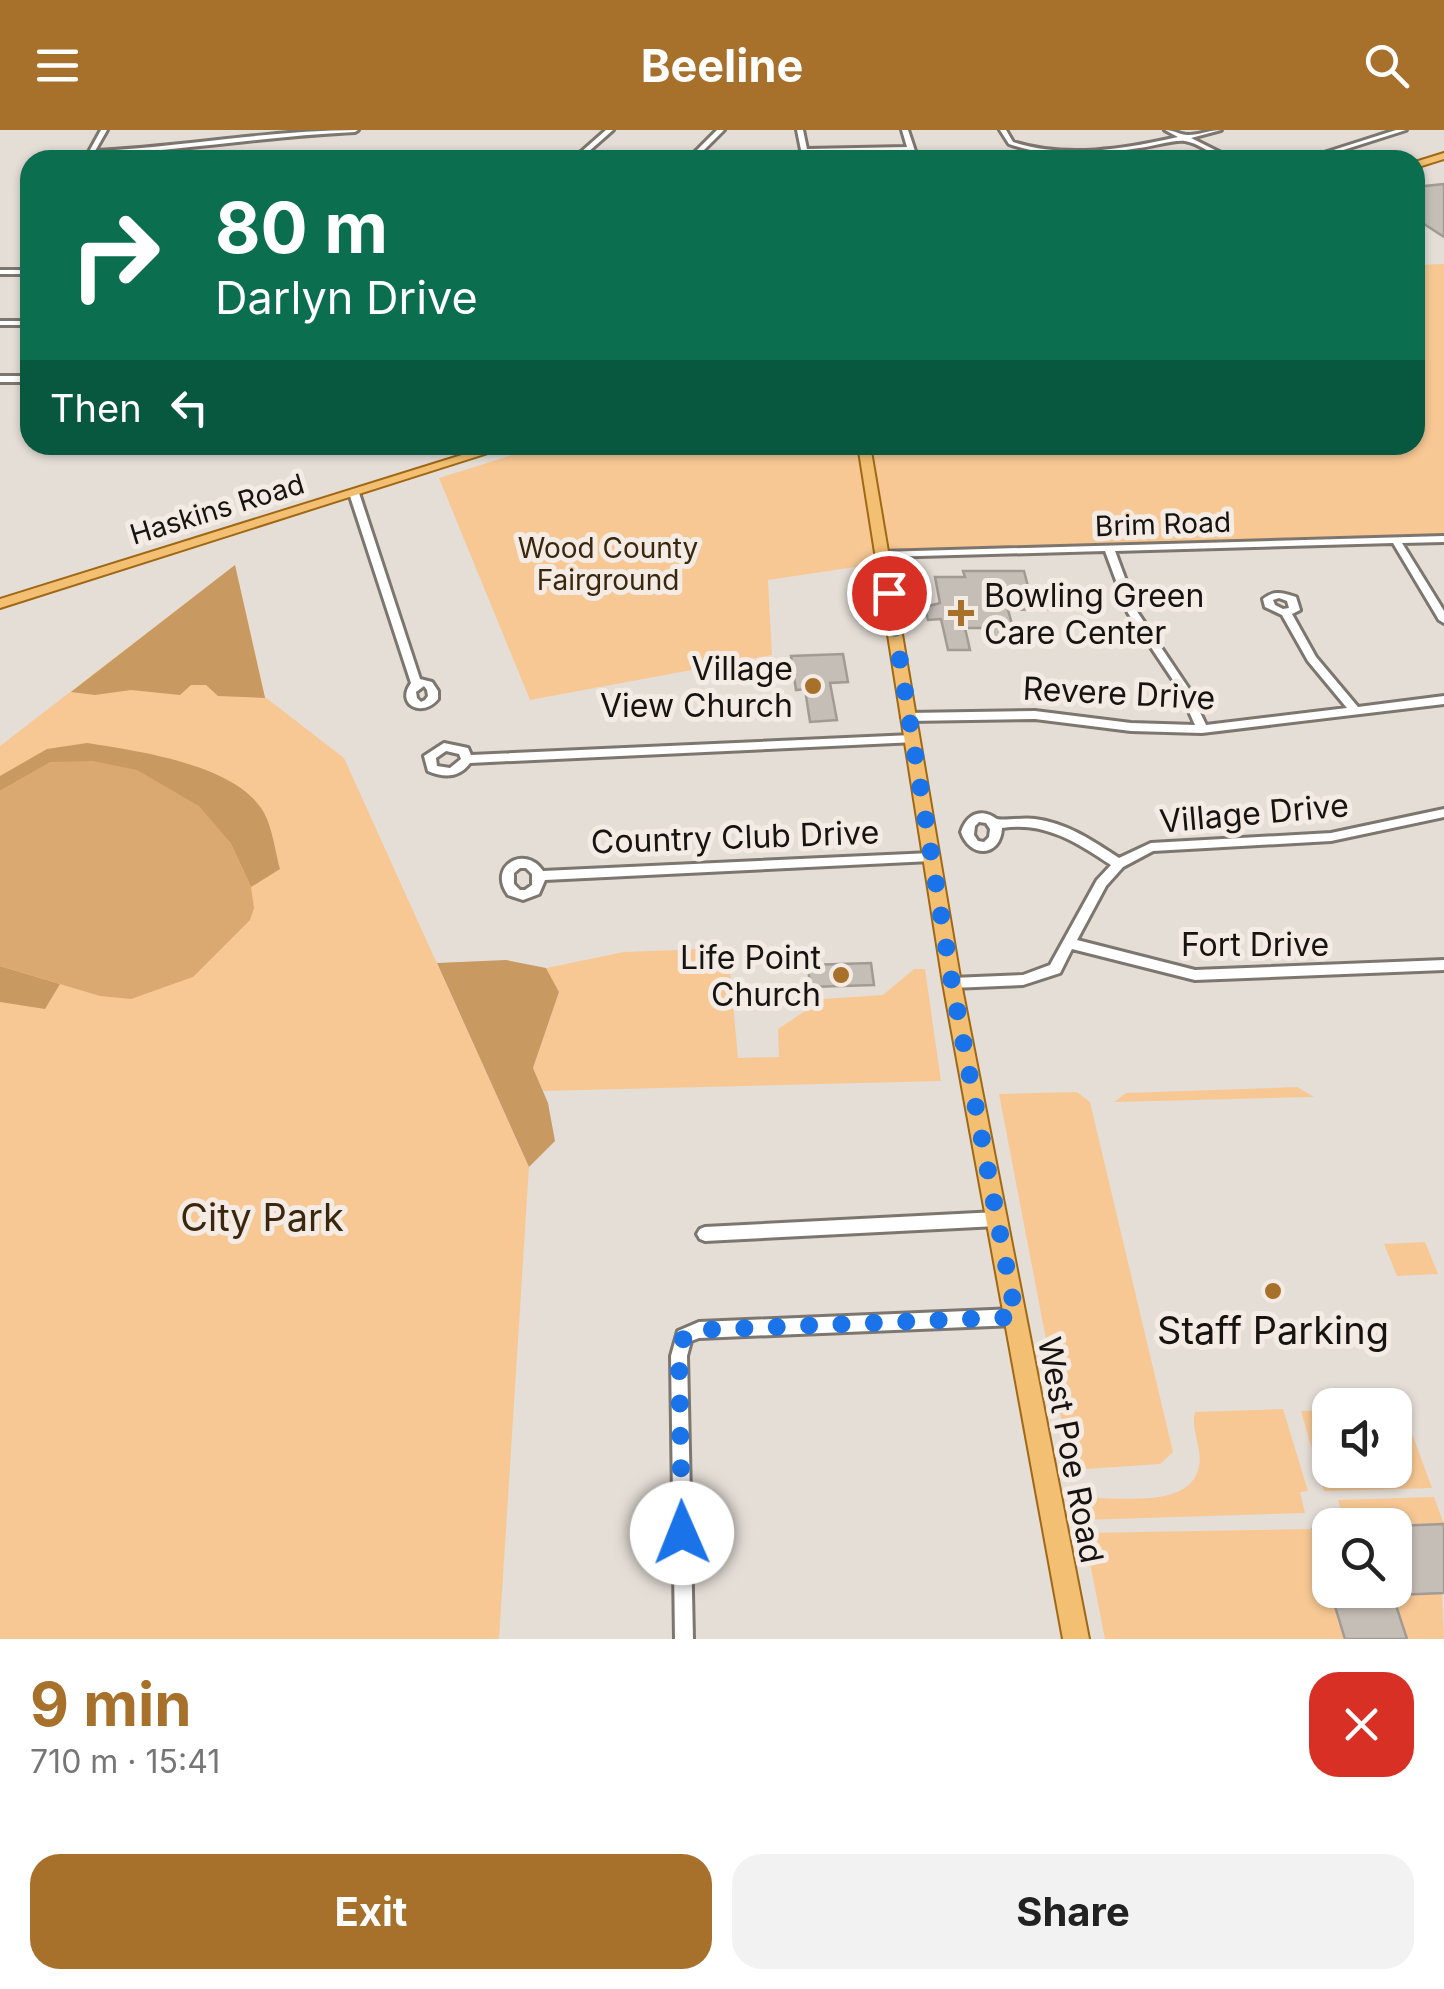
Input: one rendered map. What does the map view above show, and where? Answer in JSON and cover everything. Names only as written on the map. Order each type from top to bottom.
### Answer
[{"type":"main road","name":"Haskins Road","points":[[0,604],[474,455]]},
{"type":"main road","name":"West Poe Road","points":[[866,455],[952,983],[1076,1639]]},
{"type":"street","points":[[166,150],[270,134],[355,130]]},
{"type":"street","points":[[587,150],[610,130]]},
{"type":"street","points":[[700,150],[720,130]]},
{"type":"street","points":[[905,130],[912,150]]},
{"type":"street","points":[[1003,130],[1008,141],[1022,148],[1061,150],[1149,148],[1218,130]]},
{"type":"street","points":[[1168,130],[1210,150]]},
{"type":"street","points":[[1338,150],[1403,130]]},
{"type":"street","points":[[354,492],[417,686]]},
{"type":"street","name":"Brim Road","points":[[883,554],[1444,540]]},
{"type":"street","points":[[1396,541],[1444,620]]},
{"type":"street","points":[[1109,548],[1133,613],[1184,689],[1202,728]]},
{"type":"street","points":[[1286,612],[1312,659],[1354,709]]},
{"type":"street","name":"Revere Drive","points":[[908,717],[1035,715],[1132,727],[1202,728],[1277,723],[1354,709],[1444,700]]},
{"type":"street","points":[[467,759],[912,739]]},
{"type":"street","name":"Village Drive","points":[[952,983],[1037,978],[1056,969],[1092,895],[1120,864],[1172,843],[1330,837],[1444,814]]},
{"type":"street","points":[[995,825],[1037,822],[1058,826],[1120,864]]},
{"type":"street","name":"Country Club Drive","points":[[541,876],[931,857]]},
{"type":"street","name":"Fort Drive","points":[[1070,943],[1195,976],[1444,965]]},
{"type":"street","points":[[704,1234],[998,1219]]},
{"type":"street","points":[[684,1639],[679,1356],[684,1336],[699,1330],[1016,1317]]},
{"type":"green space","name":"Wood County Fairground","points":[[1444,264],[1444,539],[883,554],[875,564],[768,580],[772,655],[530,700],[439,478],[512,455],[1425,455],[1425,265]]},
{"type":"green space","name":"City Park","points":[[235,565],[265,697],[344,758],[529,1167],[499,1639],[0,1639],[0,746]]},
{"type":"green space","points":[[728,948],[738,1058],[779,1057],[778,1029],[823,999],[883,995],[914,969],[925,969],[941,1081],[543,1091],[533,1068],[559,992],[546,968],[624,952]]},
{"type":"green space","points":[[1297,1087],[1314,1097],[1114,1102],[1126,1093]]},
{"type":"green space","points":[[1077,1092],[1090,1102],[1173,1452],[1160,1464],[1071,1470],[999,1094]]},
{"type":"green space","points":[[1425,1242],[1438,1274],[1397,1276],[1384,1244]]},
{"type":"green space","points":[[1283,1409],[1308,1491],[1300,1492],[1305,1513],[1082,1520],[1079,1501],[1153,1498],[1183,1489],[1193,1480],[1200,1459],[1195,1412]]},
{"type":"green space","points":[[1301,1411],[1312,1411],[1312,1449]]},
{"type":"green space","points":[[1412,1434],[1432,1488],[1324,1491],[1323,1488],[1412,1488]]},
{"type":"green space","points":[[1434,1497],[1444,1524],[1412,1524],[1412,1508],[1340,1508],[1338,1500]]},
{"type":"green space","points":[[1312,1529],[1312,1608],[1336,1608],[1345,1639],[1105,1639],[1084,1533]]},
{"type":"green space","points":[[1442,1593],[1444,1639],[1407,1639],[1396,1608],[1412,1608],[1412,1594]]},
{"type":"shaded area","points":[[235,565],[265,698],[218,696],[206,685],[191,685],[180,695],[131,690],[95,695],[71,692]]},
{"type":"shaded area","points":[[87,743],[182,762],[228,780],[247,793],[265,814],[280,869],[251,887],[230,842],[51,762],[0,791],[0,776],[47,749]]},
{"type":"shaded area","points":[[93,761],[137,770],[199,806],[230,842],[251,887],[254,908],[250,920],[193,977],[131,999],[100,996],[0,966],[0,791],[51,762]]},
{"type":"shaded area","points":[[506,960],[546,968],[559,992],[533,1068],[548,1103],[555,1141],[529,1167],[437,963]]},
{"type":"shaded area","points":[[0,966],[60,984],[45,1009],[0,1002]]},
{"type":"building","points":[[1444,184],[1444,237],[1425,225],[1425,186]]},
{"type":"building","name":"Bowling Green Care Center","points":[[963,571],[1024,571],[1030,594],[1045,594],[1050,609],[1008,610],[1017,641],[989,642],[986,628],[965,628],[970,650],[948,650],[941,619],[928,620],[925,607],[940,603],[935,577],[965,577]]},
{"type":"building","name":"Village View Church","points":[[843,654],[848,682],[830,683],[837,720],[810,722],[805,689],[796,690],[791,656]]},
{"type":"building","name":"Life Point Church","points":[[871,963],[874,985],[810,987],[808,965]]},
{"type":"building","points":[[1444,1524],[1444,1593],[1412,1594],[1412,1525]]},
{"type":"building","points":[[1336,1608],[1397,1608],[1407,1639],[1345,1639]]},
{"type":"place","name":"Bowling Green Care Center","points":[[961,613]]},
{"type":"place","name":"Village View Church","points":[[813,686]]},
{"type":"place","name":"Life Point Church","points":[[841,975]]},
{"type":"place","name":"Staff Parking","points":[[1273,1291]]},
{"type":"route","points":[[682,1533],[679,1356],[684,1336],[699,1330],[1016,1317],[952,983],[889,593]]}]
